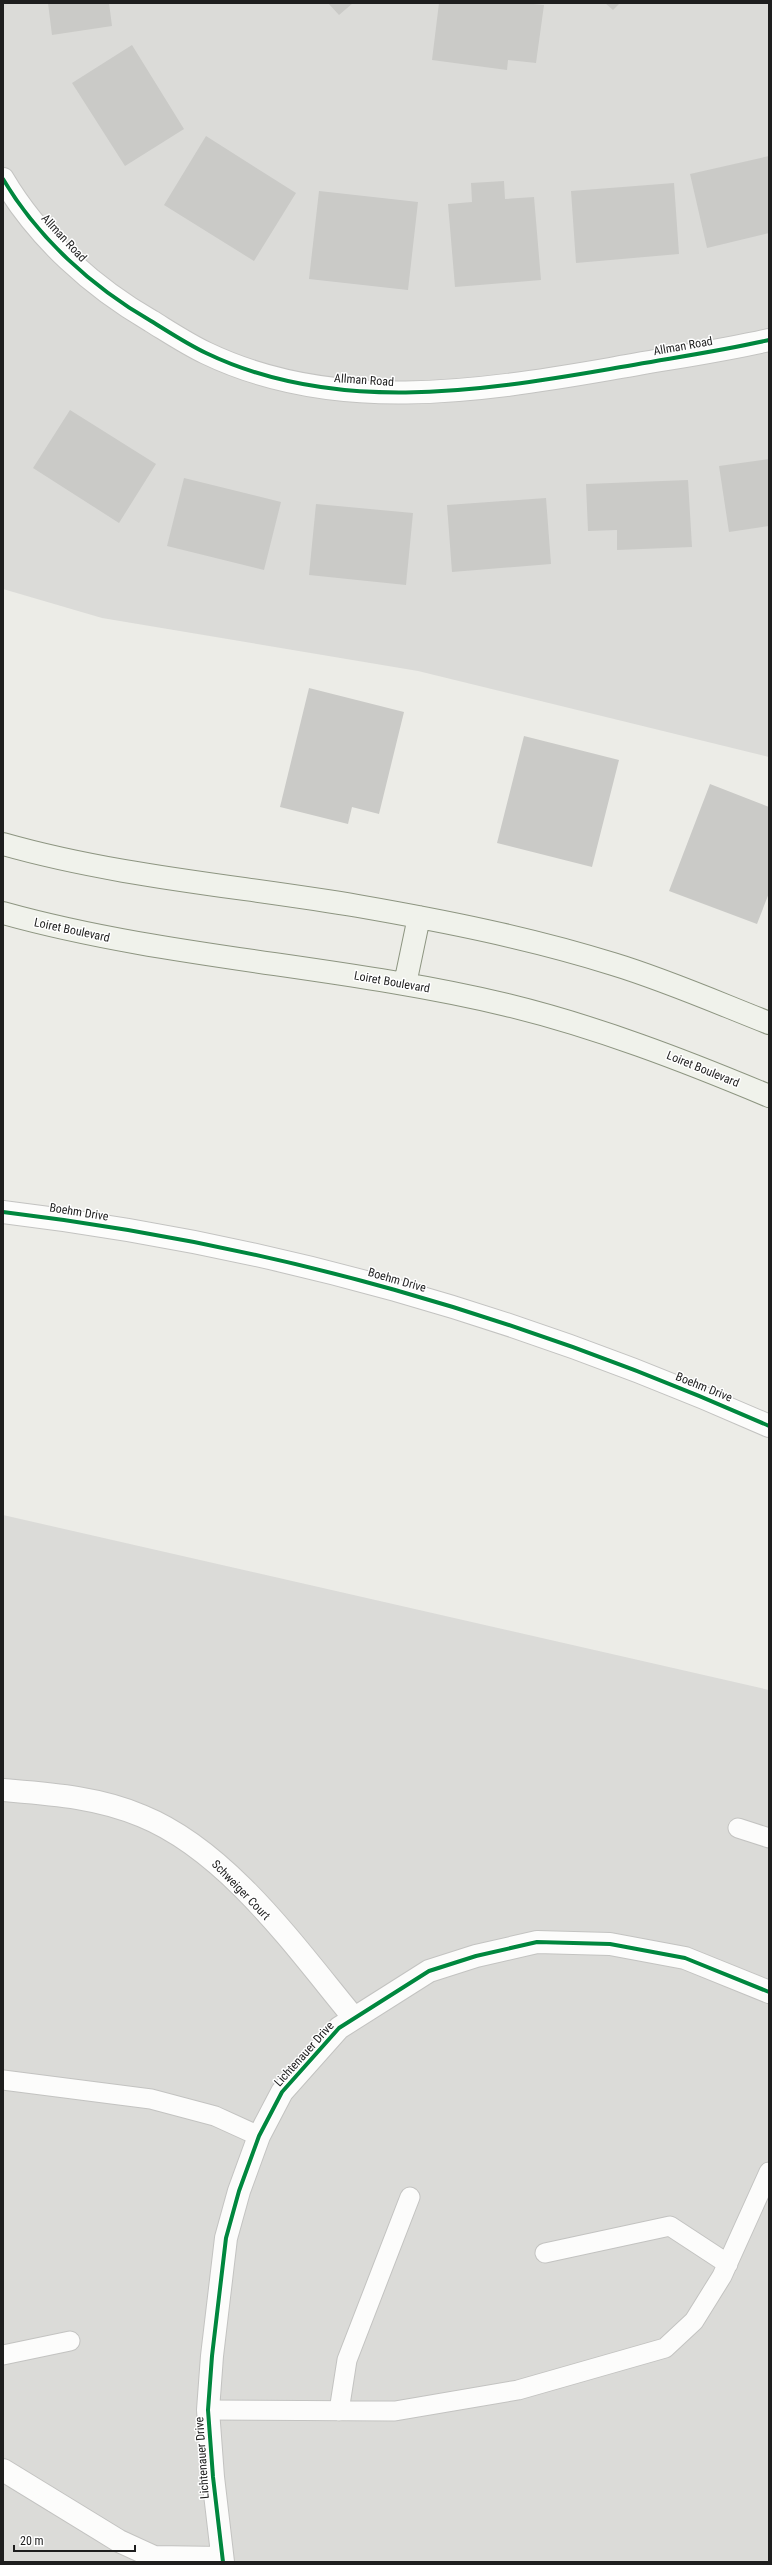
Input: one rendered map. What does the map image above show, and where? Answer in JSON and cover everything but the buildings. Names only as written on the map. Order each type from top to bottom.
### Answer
[{"type":"street","name":"Allman Road","points":[[3,179],[9,204],[69,261],[122,304],[206,353],[246,368],[288,380],[343,390],[380,394],[431,392],[523,384],[769,340]]},
{"type":"street","points":[[3,844],[50,857],[117,870],[419,917],[517,938],[614,964],[769,1023]]},
{"type":"street","name":"Loiret Boulevard","points":[[3,913],[104,937],[405,984],[506,1005],[596,1029],[769,1096]]},
{"type":"street","points":[[405,984],[419,917]]},
{"type":"street","name":"Boehm Drive","points":[[3,1212],[61,1219],[196,1242],[290,1261],[404,1292],[511,1324],[608,1359],[769,1426]]},
{"type":"street","name":"Schweiger Court","points":[[3,1790],[97,1801],[142,1815],[180,1834],[227,1872],[287,1936],[354,2018]]},
{"type":"street","name":"Lichtenauer Drive","points":[[222,2560],[212,2477],[208,2410],[212,2356],[226,2238],[239,2191],[259,2136],[282,2092],[339,2028],[429,1971],[476,1956],[537,1942],[610,1944],[685,1958],[769,1992]]},
{"type":"street","points":[[3,2470],[119,2541],[154,2557],[222,2560]]},
{"type":"lane","points":[[738,1828],[769,1838]]},
{"type":"lane","points":[[3,2080],[151,2099],[215,2116],[259,2136]]},
{"type":"lane","points":[[208,2410],[395,2411],[518,2390],[665,2348],[694,2321],[728,2264],[769,2172]]},
{"type":"lane","points":[[340,2411],[346,2360],[410,2197]]},
{"type":"lane","points":[[545,2253],[670,2226],[728,2264]]},
{"type":"lane","points":[[3,2355],[70,2342]]},
{"type":"shaded area","points":[[3,3],[769,3],[769,757],[418,671],[102,618],[3,589]]},
{"type":"shaded area","points":[[3,1515],[769,1690],[769,2562],[3,2562]]},
{"type":"cycle path","points":[[3,179],[17,201],[50,241],[87,277],[129,308],[206,353],[254,372],[304,384],[355,391],[406,392],[457,390],[509,385],[560,377],[710,352],[769,340]]},
{"type":"cycle path","points":[[3,1212],[103,1226],[201,1243],[298,1265],[394,1290],[489,1318],[583,1351],[676,1387],[769,1426]]},
{"type":"cycle path","points":[[223,2562],[213,2477],[208,2410],[212,2356],[226,2238],[239,2191],[259,2136],[282,2092],[339,2028],[429,1971],[476,1956],[537,1942],[610,1944],[685,1958],[769,1992]]}]
